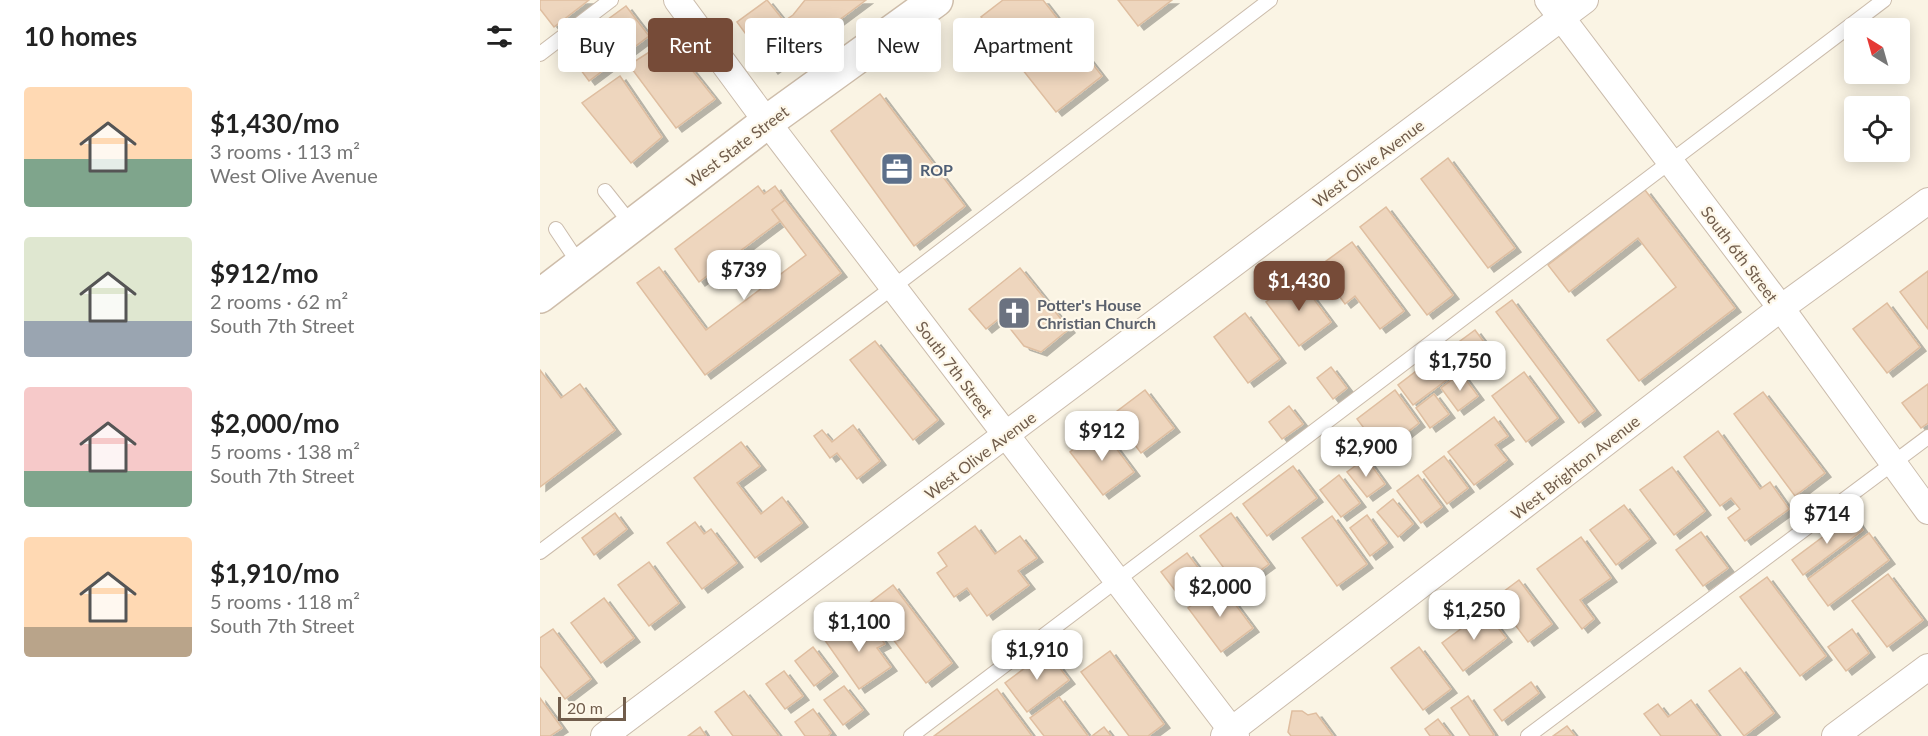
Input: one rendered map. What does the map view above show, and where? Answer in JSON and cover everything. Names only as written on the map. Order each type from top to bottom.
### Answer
[{"type":"street","name":"South 7th Street","points":[[677,0],[1231,734]]},
{"type":"street","name":"West State Street","points":[[540,296],[767,122],[936,0]]},
{"type":"street","name":"West Olive Avenue","points":[[604,736],[1006,436],[1555,9],[1585,0]]},
{"type":"street","name":"South 6th Street","points":[[1555,9],[1781,308],[1928,511]]},
{"type":"street","name":"West Brighton Avenue","points":[[1231,734],[1781,308],[1928,201]]},
{"type":"street","points":[[1835,736],[1928,667]]},
{"type":"lane","points":[[540,54],[611,0]]},
{"type":"lane","points":[[540,552],[1270,0]]},
{"type":"lane","points":[[911,736],[1884,0]]},
{"type":"lane","points":[[605,191],[633,225]]},
{"type":"lane","points":[[556,229],[580,265]]},
{"type":"lane","points":[[1528,736],[1928,437]]},
{"type":"building","points":[[540,0],[589,0],[566,18],[558,18],[558,24],[554,27],[540,9]]},
{"type":"building","points":[[767,0],[782,18],[745,18],[745,33],[737,22]]},
{"type":"building","points":[[805,0],[866,0],[842,18],[788,18]]},
{"type":"building","points":[[1003,0],[1043,0],[1057,18],[982,18]]},
{"type":"building","points":[[1118,0],[1172,0],[1138,26]]},
{"type":"building","points":[[626,6],[635,18],[610,18]]},
{"type":"building","points":[[636,19],[648,35],[636,46]]},
{"type":"building","points":[[648,53],[648,72],[693,72],[715,99],[676,128],[634,72],[636,61]]},
{"type":"building","points":[[1094,66],[1102,76],[1056,112],[1024,72],[1094,72]]},
{"type":"building","points":[[582,72],[601,72],[589,81]]},
{"type":"building","points":[[620,76],[662,137],[631,163],[582,103]]},
{"type":"building","name":"ROP","points":[[880,94],[965,206],[914,246],[831,131]]},
{"type":"building","points":[[1448,158],[1515,248],[1488,268],[1421,179]]},
{"type":"building","points":[[758,186],[764,194],[775,186],[785,200],[772,210],[780,221],[699,282],[675,249]]},
{"type":"building","points":[[1645,190],[1735,308],[1639,381],[1607,340],[1676,287],[1638,238],[1569,292],[1548,265]]},
{"type":"building","points":[[785,200],[841,273],[705,375],[637,283],[659,267],[706,330],[806,255],[772,210]]},
{"type":"building","points":[[1386,207],[1453,295],[1427,315],[1360,227]]},
{"type":"building","points":[[1352,242],[1404,311],[1380,329],[1355,296],[1345,304],[1318,267]]},
{"type":"building","name":"Potter's House Christian Church","points":[[1020,268],[1069,329],[1041,352],[1024,346],[1001,317],[986,329],[969,309]]},
{"type":"building","points":[[1928,271],[1928,329],[1900,292]]},
{"type":"building","points":[[1298,278],[1331,322],[1299,346],[1266,302]]},
{"type":"building","points":[[1512,300],[1595,411],[1579,423],[1496,312]]},
{"type":"building","points":[[1887,303],[1920,347],[1887,373],[1853,329]]},
{"type":"building","points":[[1245,313],[1280,359],[1248,383],[1214,337]]},
{"type":"building","points":[[1475,330],[1493,354],[1471,371],[1452,347]]},
{"type":"building","points":[[875,341],[938,420],[913,440],[850,360]]},
{"type":"building","points":[[1445,349],[1460,370],[1413,405],[1398,385]]},
{"type":"building","points":[[1331,367],[1347,388],[1333,399],[1317,378]]},
{"type":"building","points":[[540,370],[561,398],[580,384],[615,430],[540,487]]},
{"type":"building","points":[[1524,372],[1558,418],[1526,442],[1492,396]]},
{"type":"building","points":[[1461,373],[1478,396],[1458,411],[1441,388]]},
{"type":"building","points":[[1928,384],[1928,423],[1921,428],[1902,403]]},
{"type":"building","points":[[1145,390],[1174,428],[1141,453],[1112,415]]},
{"type":"building","points":[[1395,390],[1419,423],[1382,452],[1357,419]]},
{"type":"building","points":[[1763,392],[1825,473],[1795,496],[1734,414]]},
{"type":"building","points":[[1434,394],[1449,414],[1430,428],[1416,408]]},
{"type":"building","points":[[1289,406],[1303,424],[1282,439],[1269,422]]},
{"type":"building","points":[[1494,417],[1508,436],[1495,445],[1507,460],[1474,485],[1448,452]]},
{"type":"building","points":[[853,425],[880,461],[857,479],[837,453],[830,458],[814,436],[822,430],[832,442]]},
{"type":"building","points":[[1101,428],[1134,472],[1103,495],[1070,452]]},
{"type":"building","points":[[1718,431],[1760,489],[1770,482],[1789,509],[1745,541],[1728,518],[1740,509],[1731,498],[1720,506],[1684,457]]},
{"type":"building","points":[[741,442],[760,466],[737,483],[761,514],[782,497],[802,523],[755,558],[694,478]]},
{"type":"building","points":[[1444,456],[1468,488],[1447,504],[1423,472]]},
{"type":"building","points":[[1366,458],[1385,484],[1367,497],[1347,472]]},
{"type":"building","points":[[1293,466],[1317,498],[1267,536],[1243,504]]},
{"type":"building","points":[[1672,467],[1705,511],[1674,535],[1640,490]]},
{"type":"building","points":[[1339,475],[1360,503],[1341,517],[1320,490]]},
{"type":"building","points":[[1418,475],[1442,507],[1421,523],[1397,491]]},
{"type":"building","points":[[1393,499],[1413,524],[1398,537],[1377,512]]},
{"type":"building","points":[[1624,505],[1650,539],[1616,565],[1590,530]]},
{"type":"building","points":[[615,513],[627,529],[594,555],[582,538]]},
{"type":"building","points":[[1231,513],[1269,564],[1238,587],[1200,536]]},
{"type":"building","points":[[1367,515],[1387,543],[1370,556],[1350,528]]},
{"type":"building","points":[[1852,515],[1863,530],[1803,575],[1792,560]]},
{"type":"building","points":[[1332,516],[1367,564],[1337,586],[1302,538]]},
{"type":"building","points":[[695,522],[704,534],[711,529],[737,563],[702,589],[667,543]]},
{"type":"building","points":[[975,526],[995,554],[1020,536],[1037,558],[1018,571],[1029,585],[987,616],[967,588],[954,597],[937,573],[947,566],[938,553]]},
{"type":"building","points":[[1701,532],[1728,568],[1703,586],[1676,550]]},
{"type":"building","points":[[1869,533],[1889,560],[1828,606],[1808,579]]},
{"type":"building","points":[[1581,537],[1611,578],[1580,600],[1594,619],[1582,629],[1537,569]]},
{"type":"building","points":[[1187,553],[1209,582],[1183,601],[1161,572]]},
{"type":"building","points":[[649,562],[679,603],[649,626],[618,585]]},
{"type":"building","points":[[1888,574],[1923,620],[1887,647],[1852,601]]},
{"type":"building","points":[[1767,577],[1826,656],[1800,676],[1740,597]]},
{"type":"building","points":[[1519,580],[1552,624],[1528,642],[1495,598]]},
{"type":"building","points":[[1220,584],[1253,628],[1221,652],[1188,608]]},
{"type":"building","points":[[893,585],[952,663],[926,683],[867,605]]},
{"type":"building","points":[[604,598],[634,638],[601,663],[571,623]]},
{"type":"building","points":[[1485,611],[1506,638],[1463,671],[1442,643]]},
{"type":"building","points":[[852,619],[862,633],[872,626],[885,644],[877,648],[891,667],[859,689],[824,639]]},
{"type":"building","points":[[553,629],[591,679],[565,699],[540,666],[540,638]]},
{"type":"building","points":[[1852,629],[1869,653],[1846,671],[1828,647]]},
{"type":"building","points":[[813,647],[832,672],[814,686],[795,661]]},
{"type":"building","points":[[1419,647],[1451,689],[1423,710],[1391,668]]},
{"type":"building","points":[[1047,651],[1069,680],[1027,712],[1005,683]]},
{"type":"building","points":[[1110,651],[1164,724],[1148,736],[1129,736],[1081,672]]},
{"type":"building","points":[[1740,668],[1774,713],[1744,736],[1709,691]]},
{"type":"building","points":[[784,671],[803,696],[785,709],[766,684]]},
{"type":"building","points":[[1531,682],[1539,693],[1502,721],[1494,710]]},
{"type":"building","points":[[844,686],[863,710],[843,725],[824,700]]},
{"type":"building","points":[[997,689],[1032,736],[934,736]]},
{"type":"building","points":[[744,691],[779,736],[733,736],[715,712]]},
{"type":"building","points":[[1468,696],[1494,735],[1470,736],[1451,708]]},
{"type":"building","points":[[1059,697],[1088,736],[1044,736],[1030,718]]},
{"type":"building","points":[[540,698],[562,728],[550,736],[540,736]]},
{"type":"building","points":[[1691,700],[1718,736],[1661,736],[1644,714],[1658,704],[1668,717]]},
{"type":"building","points":[[813,709],[831,733],[828,736],[805,736],[795,722]]},
{"type":"building","points":[[1292,711],[1302,711],[1308,715],[1316,713],[1333,736],[1291,736],[1288,732]]},
{"type":"building","points":[[1438,719],[1451,736],[1430,736],[1425,729]]},
{"type":"building","points":[[1567,726],[1575,736],[1553,736]]},
{"type":"building","points":[[700,727],[706,736],[688,736]]},
{"type":"building","points":[[1104,727],[1111,736],[1092,736]]},
{"type":"place","name":"ROP","points":[[897,169]]},
{"type":"place","name":"Potter's House Christian Church","points":[[1014,313]]}]
